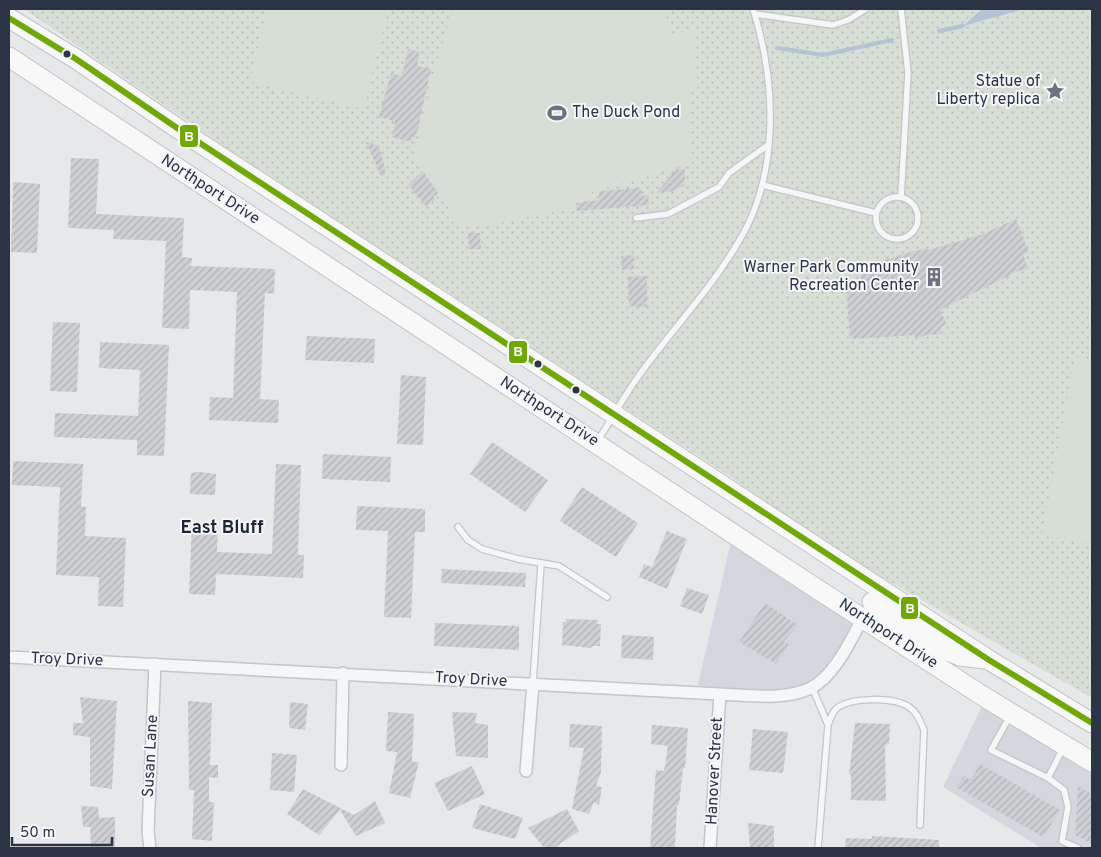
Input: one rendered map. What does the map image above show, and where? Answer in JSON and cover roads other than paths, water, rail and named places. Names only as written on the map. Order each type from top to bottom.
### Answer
[{"type":"main road","name":"Northport Drive","points":[[9,18],[76,59],[180,130],[615,414],[871,603],[1011,714],[1092,762]]},
{"type":"main road","name":"Northport Drive","points":[[9,57],[596,443],[871,603]]},
{"type":"main road","points":[[871,603],[948,651],[960,656],[989,660],[1092,723]]},
{"type":"main road","points":[[1036,690],[1092,716]]},
{"type":"street","name":"Troy Drive","points":[[9,657],[720,694],[786,695],[812,687],[833,668],[871,603]]},
{"type":"street","name":"Susan Lane","points":[[150,848],[148,832],[156,664]]},
{"type":"street","points":[[341,765],[343,673]]},
{"type":"street","points":[[526,771],[533,683]]},
{"type":"street","name":"Hanover Street","points":[[710,848],[720,694]]},
{"type":"lane","points":[[596,443],[647,364],[722,268],[747,227],[762,184],[768,145],[768,96],[765,50],[754,12],[833,25],[848,20],[866,9]]},
{"type":"lane","points":[[901,9],[908,73],[901,197]]},
{"type":"lane","points":[[636,218],[668,214],[719,187],[729,173],[768,145]]},
{"type":"lane","points":[[762,184],[876,213]]},
{"type":"lane","points":[[901,197],[914,204],[918,210],[918,225],[909,236],[895,240],[882,233],[876,220],[876,213],[886,200],[901,197]]},
{"type":"lane","points":[[458,527],[468,540],[482,549],[541,564],[558,566],[607,597]]},
{"type":"lane","points":[[533,683],[541,564]]},
{"type":"lane","points":[[812,687],[828,725]]},
{"type":"lane","points":[[818,848],[828,725],[836,709],[851,702],[890,701],[911,708],[917,715],[924,730],[920,825]]},
{"type":"lane","points":[[1011,714],[991,750],[1048,778],[1064,790],[1068,807],[1062,841],[1078,848]]},
{"type":"lane","points":[[1048,778],[1064,746]]},
{"type":"water","points":[[982,9],[1024,9],[963,26]]},
{"type":"waterway","points":[[939,31],[963,26]]},
{"type":"waterway","points":[[777,48],[823,55],[892,40]]},
{"type":"place","name":"Statue of Liberty replica","points":[[1055,91]]},
{"type":"place","name":"The Duck Pond","points":[[557,113]]},
{"type":"place","name":"Warner Park Community Recreation Center","points":[[934,277]]},
{"type":"district","name":"East Bluff","points":[[222,528]]}]
